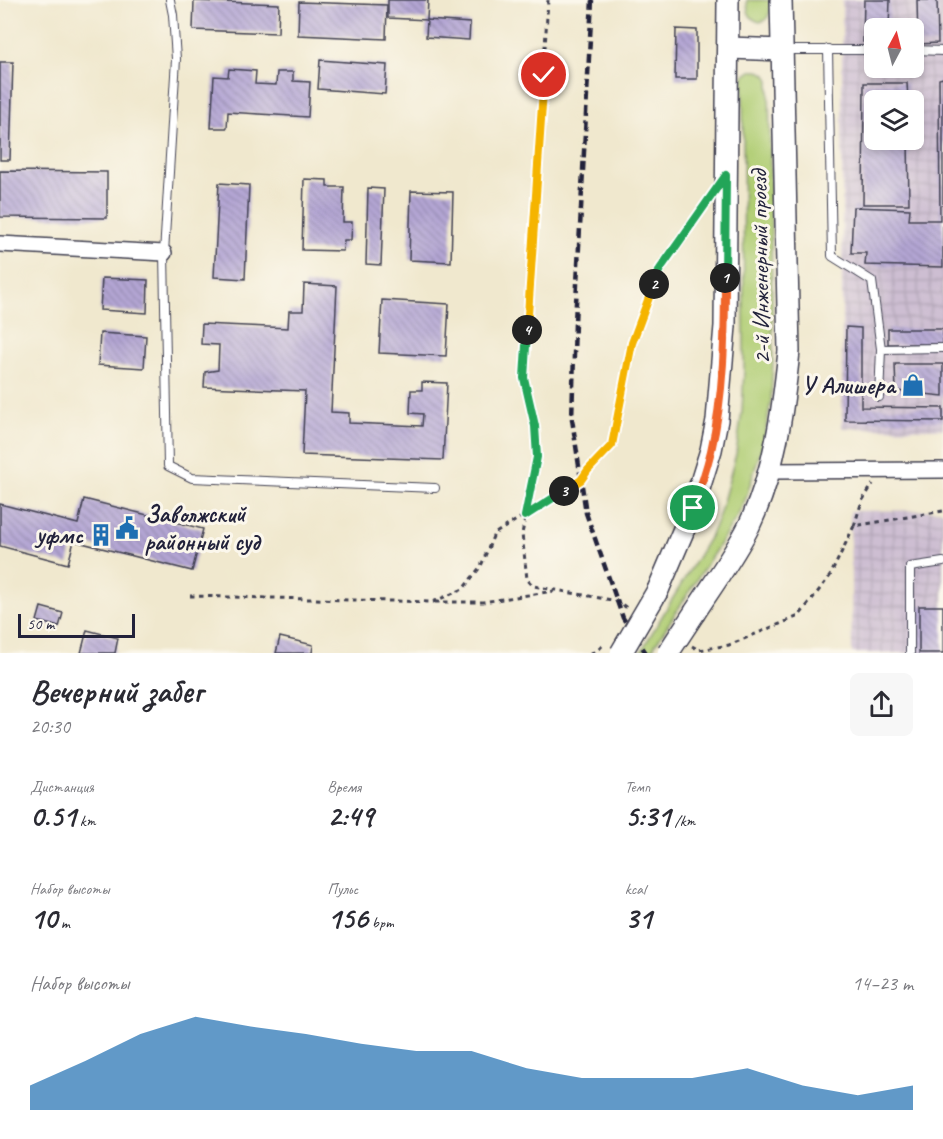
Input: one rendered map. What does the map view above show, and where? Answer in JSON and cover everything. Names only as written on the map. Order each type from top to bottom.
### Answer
[{"type":"main road","name":"2-й Инженерный проезд","points":[[621,653],[658,590],[693,508],[711,450],[717,420],[725,326],[728,0]]},
{"type":"main road","name":"2-й Инженерный проезд","points":[[668,653],[748,528],[769,471],[785,392],[789,351],[781,0]]},
{"type":"main road","points":[[729,48],[782,50]]},
{"type":"street","points":[[0,244],[164,253]]},
{"type":"street","points":[[769,471],[943,470]]},
{"type":"lane","points":[[170,0],[176,59],[164,253],[168,466],[192,478],[435,488]]},
{"type":"lane","points":[[828,49],[832,256],[872,281],[881,349],[879,397]]},
{"type":"lane","points":[[782,50],[864,50]]},
{"type":"lane","points":[[924,50],[943,51]]},
{"type":"lane","points":[[881,349],[943,348]]},
{"type":"lane","points":[[910,653],[910,567],[943,562]]},
{"type":"path","points":[[548,0],[524,378],[535,426],[537,457],[522,534],[527,579],[533,586],[617,601],[634,612]]},
{"type":"path","points":[[434,602],[463,589],[481,566],[494,534],[581,480],[612,445],[632,343],[660,269],[726,175]]},
{"type":"path","points":[[689,644],[699,650],[729,645],[799,616],[830,576],[854,526],[862,501],[883,471]]},
{"type":"path","points":[[854,526],[943,511]]},
{"type":"path","points":[[190,596],[483,602],[558,591]]},
{"type":"shaded area","points":[[842,0],[943,0],[943,429],[842,428]]},
{"type":"shaded area","points":[[943,510],[943,653],[852,653],[850,511]]},
{"type":"green space","points":[[747,0],[770,0],[770,12],[766,20],[756,21],[751,16]]},
{"type":"green space","points":[[751,71],[762,72],[769,80],[773,362],[771,400],[764,440],[746,498],[737,517],[650,653],[640,653],[712,533],[720,513],[736,454],[742,411],[744,370],[743,80],[744,76]]},
{"type":"building","points":[[388,0],[428,0],[427,20],[388,18]]},
{"type":"building","points":[[864,0],[890,0],[889,18],[864,18],[863,42]]},
{"type":"building","points":[[917,0],[937,0],[938,43],[924,44],[924,18],[917,18]]},
{"type":"building","points":[[194,1],[279,4],[278,33],[193,30]]},
{"type":"building","points":[[299,2],[387,5],[386,39],[298,35]]},
{"type":"building","points":[[427,20],[470,23],[469,40],[426,37]]},
{"type":"building","points":[[676,29],[697,30],[697,79],[675,79]]},
{"type":"building","points":[[320,60],[387,65],[385,94],[318,89]]},
{"type":"building","points":[[0,62],[13,62],[10,160],[0,160]]},
{"type":"building","points":[[229,69],[256,71],[255,84],[276,85],[277,72],[293,72],[293,81],[310,82],[308,117],[228,112],[227,128],[211,128],[214,76],[228,77]]},
{"type":"building","points":[[943,78],[943,267],[865,265],[866,253],[851,253],[853,207],[910,209],[909,220],[940,220],[939,79]]},
{"type":"building","points":[[864,83],[907,83],[907,90],[864,90],[864,150],[908,150],[909,204],[863,204]]},
{"type":"building","points":[[0,171],[107,172],[107,218],[0,217]]},
{"type":"building","points":[[304,179],[327,180],[327,187],[344,187],[343,222],[352,222],[351,240],[344,240],[343,251],[302,250]]},
{"type":"building","points":[[219,183],[249,185],[245,279],[214,277]]},
{"type":"building","points":[[368,188],[384,189],[381,265],[366,264]]},
{"type":"building","points":[[411,191],[453,192],[451,262],[409,260]]},
{"type":"building","points":[[102,278],[148,280],[147,313],[100,310]]},
{"type":"building","points":[[304,284],[337,286],[331,412],[349,413],[349,423],[422,426],[423,414],[410,413],[411,390],[422,390],[422,382],[447,383],[443,460],[302,455],[305,391],[204,387],[205,372],[218,370],[219,345],[201,344],[202,324],[288,328],[289,311],[303,311]]},
{"type":"building","points":[[382,300],[449,304],[446,356],[379,353]]},
{"type":"building","points":[[846,327],[861,328],[861,407],[943,408],[943,421],[845,420]]},
{"type":"building","points":[[888,329],[943,329],[943,344],[888,344]]},
{"type":"building","points":[[100,333],[146,336],[144,368],[98,365]]},
{"type":"building","points":[[895,364],[943,364],[943,396],[896,391]]},
{"type":"building","name":"уфмс","points":[[84,499],[203,529],[192,571],[74,541],[68,564],[0,546],[0,504],[78,524]]},
{"type":"building","points":[[919,606],[943,606],[943,653],[919,653]]},
{"type":"building","points":[[41,607],[63,613],[59,627],[37,621]]},
{"type":"building","points":[[87,630],[118,638],[115,653],[81,653]]},
{"type":"building","points":[[280,637],[313,645],[312,653],[276,653]]},
{"type":"railway","points":[[592,0],[572,419],[586,513],[623,618],[646,653]]},
{"type":"place","name":"У Алишера","points":[[913,385]]},
{"type":"place","name":"Заволжский районный суд","points":[[127,528]]},
{"type":"place","name":"уфмс","points":[[101,535]]},
{"type":"route","points":[[544,75],[524,378],[535,426],[537,457],[525,516],[581,480],[612,445],[632,343],[660,269],[726,175],[725,326],[717,420],[703,480],[693,508]]}]
